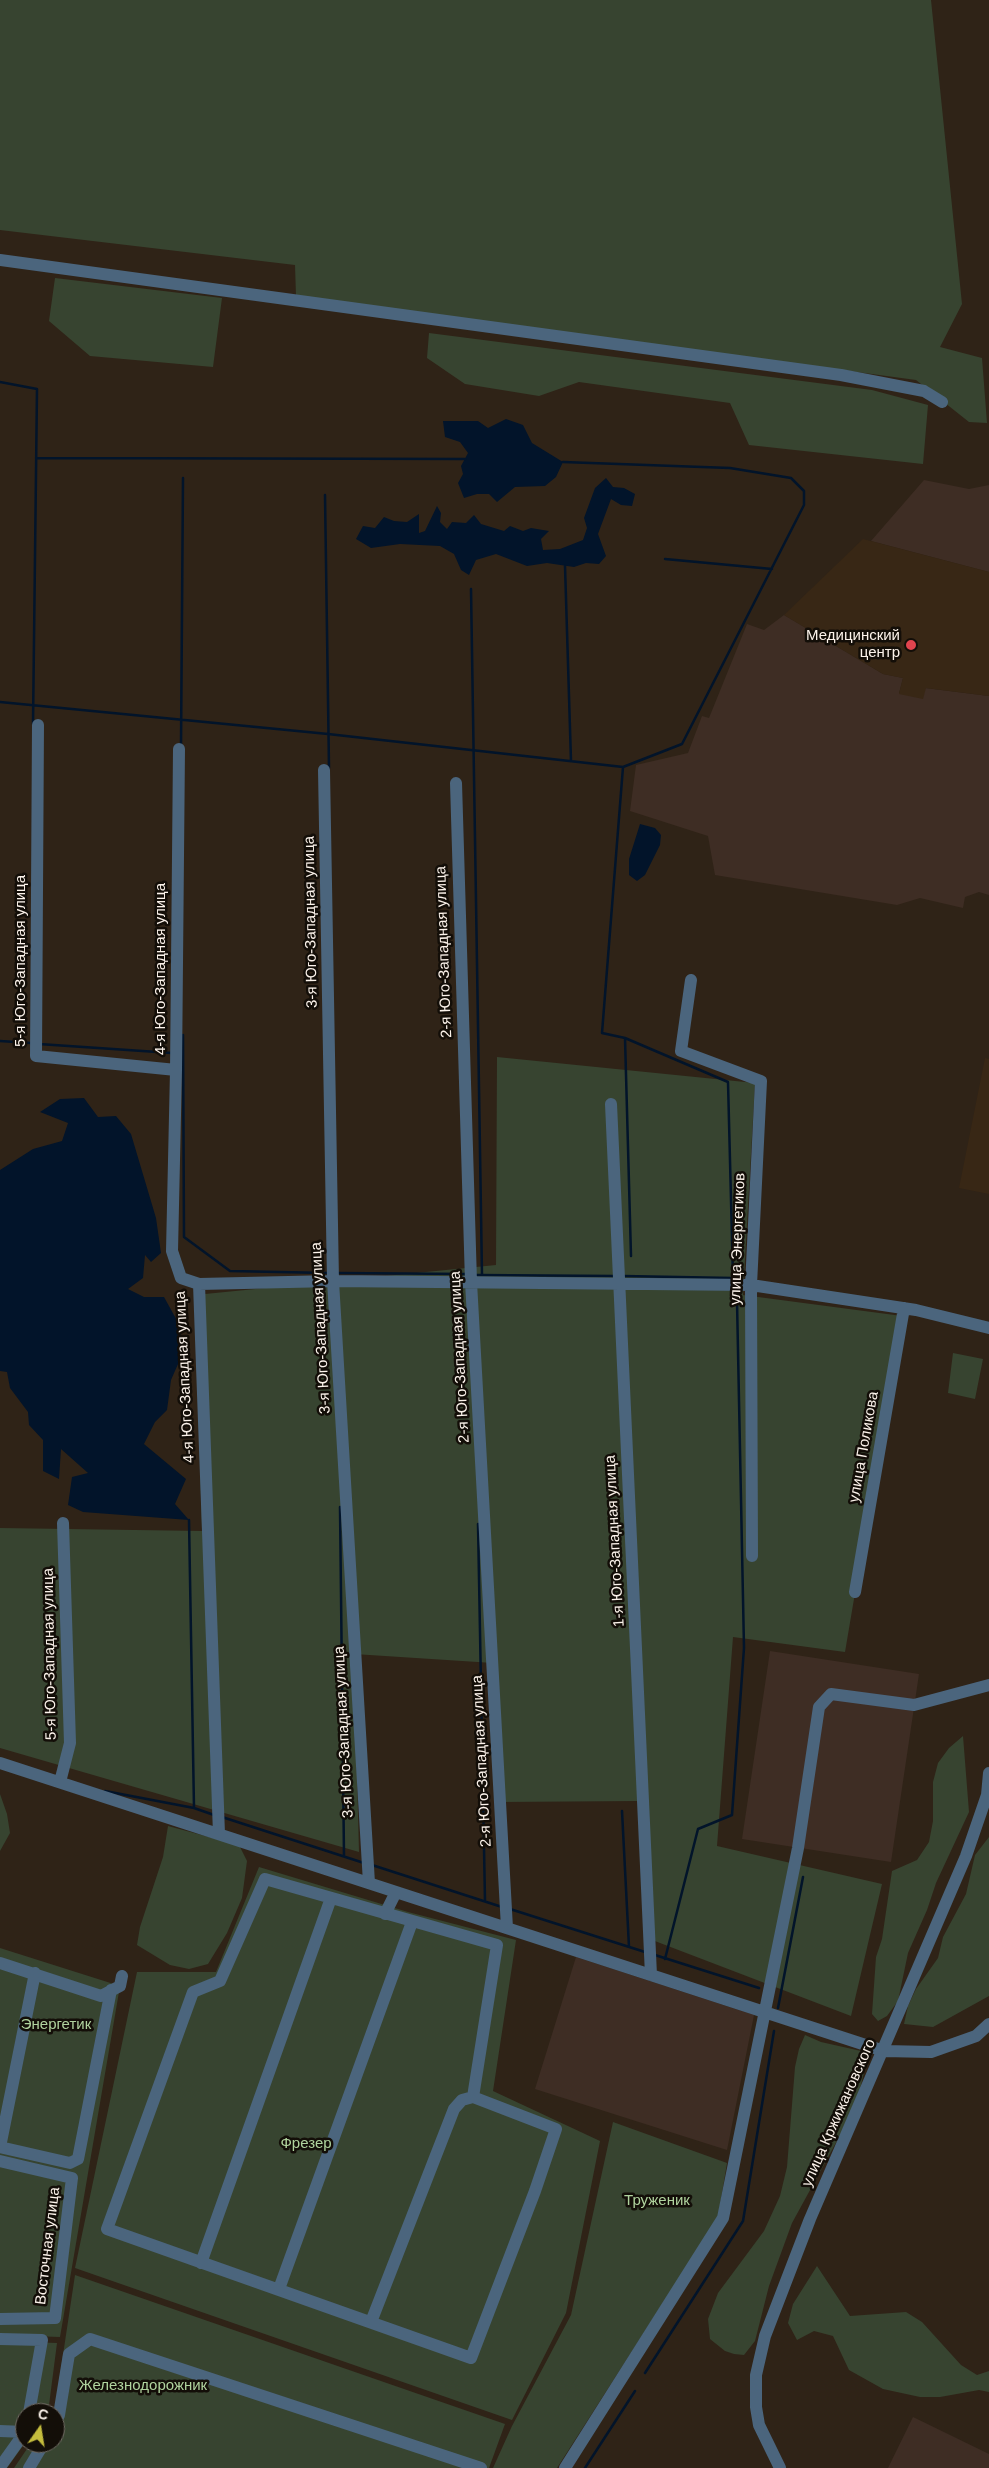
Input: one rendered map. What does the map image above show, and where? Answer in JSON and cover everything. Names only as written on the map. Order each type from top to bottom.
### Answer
[{"type":"street","points":[[0,260],[841,375],[924,391],[942,402]]},
{"type":"street","name":"5-я Юго-Западная улица","points":[[38,725],[36,1056],[176,1070]]},
{"type":"street","name":"4-я Юго-Западная улица","points":[[179,749],[172,1251],[181,1278],[199,1284],[219,1834]]},
{"type":"street","name":"3-я Юго-Западная улица","points":[[324,770],[334,1281],[369,1883]]},
{"type":"street","name":"2-я Юго-Западная улица","points":[[456,783],[471,1282],[507,1928]]},
{"type":"street","name":"улица Энергетиков","points":[[691,980],[681,1051],[761,1081],[751,1285],[752,1556]]},
{"type":"street","name":"1-я Юго-Западная улица","points":[[611,1104],[651,1976]]},
{"type":"street","points":[[199,1284],[334,1281],[751,1285],[904,1308],[989,1328]]},
{"type":"street","name":"улица Поликова","points":[[856,1592],[904,1308]]},
{"type":"street","name":"5-я Юго-Западная улица","points":[[60,1782],[70,1743],[63,1524]]},
{"type":"street","points":[[565,2468],[723,2218],[798,1848],[819,1707],[831,1694],[914,1705],[989,1685]]},
{"type":"street","points":[[0,1763],[884,2051],[931,2052],[976,2036],[989,2024]]},
{"type":"street","name":"улица Кржижановского","points":[[780,2468],[759,2425],[754,2392],[760,2357],[779,2298],[810,2219],[884,2051],[971,1842],[987,1795],[989,1773]]},
{"type":"street","points":[[371,2322],[454,2109],[462,2100],[473,2097],[556,2129],[535,2191],[471,2358],[107,2230],[193,1992],[220,1981],[265,1879],[497,1945],[473,2097]]},
{"type":"street","points":[[385,1914],[396,1892]]},
{"type":"street","points":[[201,2263],[331,1898]]},
{"type":"street","points":[[279,2289],[412,1922]]},
{"type":"street","points":[[0,1963],[101,1996],[120,1986],[122,1976]]},
{"type":"street","points":[[35,1973],[0,2147],[70,2163],[78,2159],[111,1990]]},
{"type":"street","name":"Восточная улица","points":[[0,2161],[72,2178],[55,2318],[0,2319]]},
{"type":"street","points":[[61,2403],[69,2354],[90,2339],[481,2468]]},
{"type":"street","points":[[0,2340],[42,2340],[30,2403]]},
{"type":"street","points":[[0,2431],[15,2432]]},
{"type":"street","points":[[0,2467],[15,2446]]},
{"type":"street","points":[[30,2468],[38,2453]]},
{"type":"shaded area","points":[[924,480],[969,489],[989,485],[989,572],[871,541]]},
{"type":"shaded area","name":"Медицинский центр","points":[[863,539],[989,572],[989,696],[926,688],[923,699],[899,694],[903,678],[883,674],[784,615]]},
{"type":"shaded area","points":[[784,615],[883,674],[903,678],[899,693],[925,688],[989,696],[989,895],[979,892],[965,897],[963,908],[920,898],[897,905],[715,875],[708,836],[630,811],[636,765],[688,753],[702,716],[709,718],[747,624],[764,630]]},
{"type":"shaded area","points":[[985,1058],[989,1059],[989,1194],[959,1188]]},
{"type":"shaded area","points":[[770,1651],[919,1674],[891,1862],[742,1839]]},
{"type":"shaded area","points":[[576,1957],[754,2015],[727,2150],[535,2089]]},
{"type":"shaded area","points":[[913,2417],[989,2454],[989,2468],[888,2468]]},
{"type":"green space","points":[[0,0],[931,0],[962,304],[940,347],[982,358],[987,423],[969,422],[916,380],[296,296],[295,265],[0,230]]},
{"type":"green space","points":[[55,278],[222,298],[213,367],[90,356],[49,321]]},
{"type":"green space","points":[[429,333],[872,390],[928,405],[923,464],[749,445],[730,403],[579,382],[539,396],[465,384],[427,358]]},
{"type":"green space","points":[[497,1057],[755,1083],[743,1295],[902,1316],[845,1652],[733,1637],[717,1846],[882,1884],[851,2016],[647,1938],[638,1801],[499,1802],[493,1663],[354,1654],[359,1852],[0,1748],[0,1528],[202,1531],[195,1295],[496,1265]]},
{"type":"green space","points":[[953,1353],[983,1359],[975,1399],[948,1393]]},
{"type":"green space","points":[[963,1736],[969,1812],[936,1883],[927,1910],[908,1953],[898,2001],[887,2016],[878,2021],[872,2014],[876,1957],[882,1939],[892,1871],[917,1860],[929,1842],[933,1821],[933,1782],[938,1763],[949,1748]]},
{"type":"green space","points":[[0,1794],[7,1814],[10,1833],[0,1851]]},
{"type":"green space","points":[[168,1826],[239,1845],[247,1861],[242,1898],[227,1933],[208,1964],[189,1969],[170,1965],[137,1945],[140,1927],[163,1857]]},
{"type":"green space","points":[[989,1837],[989,1996],[933,2027],[904,2024],[908,2006],[916,1989],[938,1958],[943,1937],[966,1894],[975,1855]]},
{"type":"green space","name":"Фрезер","points":[[259,1867],[408,1912],[516,1940],[493,2091],[600,2141],[566,2313],[512,2420],[75,2268],[137,1972],[216,1972]]},
{"type":"green space","name":"Энергетик","points":[[0,1948],[120,1986],[60,2337],[0,2335]]},
{"type":"green space","points":[[805,2035],[821,2042],[861,2051],[868,2056],[859,2093],[844,2128],[792,2223],[769,2286],[755,2341],[744,2355],[734,2354],[725,2351],[710,2339],[708,2319],[718,2293],[764,2231],[780,2196],[787,2167],[795,2067],[799,2049]]},
{"type":"green space","name":"Труженик","points":[[613,2122],[727,2163],[718,2217],[557,2468],[493,2468],[512,2426],[571,2315]]},
{"type":"green space","points":[[817,2266],[850,2316],[906,2312],[922,2322],[961,2365],[977,2375],[989,2371],[989,2392],[979,2390],[940,2397],[920,2397],[883,2389],[849,2370],[833,2336],[814,2331],[797,2340],[788,2323],[793,2304]]},
{"type":"green space","name":"Железнодорожник","points":[[75,2275],[505,2424],[489,2468],[14,2468],[24,2453],[65,2453],[65,2403],[56,2403]]},
{"type":"green space","points":[[0,2341],[57,2343],[49,2403],[15,2403],[15,2453],[18,2453],[7,2468],[0,2468]]},
{"type":"water","points":[[506,419],[523,425],[532,443],[563,462],[556,477],[545,486],[515,487],[497,502],[489,494],[477,494],[464,498],[458,483],[463,474],[461,466],[468,453],[460,442],[445,437],[443,421],[478,421],[488,428]]},
{"type":"water","points":[[606,478],[613,487],[624,488],[635,494],[632,506],[621,505],[611,499],[598,534],[606,556],[599,564],[586,563],[574,567],[547,563],[527,566],[496,554],[476,560],[469,575],[461,570],[454,554],[440,546],[400,544],[371,548],[356,539],[363,526],[375,528],[384,517],[394,521],[407,522],[419,514],[419,533],[425,531],[437,506],[441,513],[440,522],[447,529],[452,522],[466,523],[474,515],[481,524],[504,531],[510,526],[523,531],[531,528],[549,531],[541,539],[543,550],[560,549],[583,540],[587,528],[584,518],[595,488]]},
{"type":"water","points":[[640,824],[655,828],[661,835],[660,845],[645,875],[637,881],[629,875],[629,859]]},
{"type":"water","points":[[84,1098],[98,1117],[116,1116],[131,1134],[156,1218],[161,1253],[151,1262],[145,1255],[143,1278],[128,1289],[144,1297],[164,1297],[180,1326],[182,1355],[171,1380],[167,1410],[155,1422],[144,1444],[186,1479],[175,1504],[189,1520],[83,1512],[68,1505],[72,1477],[88,1473],[61,1449],[59,1479],[43,1471],[43,1440],[29,1425],[28,1412],[10,1388],[7,1372],[0,1371],[0,1170],[33,1149],[62,1141],[68,1123],[40,1112],[60,1099]]},
{"type":"waterway","points":[[0,382],[37,389],[33,724]]},
{"type":"waterway","points":[[36,458],[465,459]]},
{"type":"waterway","points":[[0,702],[328,734],[623,767],[682,744],[804,505],[804,491],[791,478],[730,468],[563,462]]},
{"type":"waterway","points":[[181,745],[183,478]]},
{"type":"waterway","points":[[325,495],[329,768]]},
{"type":"waterway","points":[[665,559],[772,569]]},
{"type":"waterway","points":[[565,566],[571,761]]},
{"type":"waterway","points":[[471,589],[482,1275]]},
{"type":"waterway","points":[[623,767],[602,1033],[625,1038],[728,1082],[733,1278],[623,1276]]},
{"type":"waterway","points":[[183,1035],[184,1237],[230,1271],[328,1273]]},
{"type":"waterway","points":[[625,1038],[631,1256]]},
{"type":"waterway","points":[[0,1041],[31,1043]]},
{"type":"waterway","points":[[39,1044],[172,1053]]},
{"type":"waterway","points":[[336,1273],[468,1274]]},
{"type":"waterway","points":[[476,1275],[615,1276]]},
{"type":"waterway","points":[[665,1959],[698,1829],[732,1815],[744,1648],[737,1301]]},
{"type":"waterway","points":[[340,1507],[344,1856]]},
{"type":"waterway","points":[[189,1520],[194,1808]]},
{"type":"waterway","points":[[478,1524],[485,1901]]},
{"type":"waterway","points":[[105,1791],[194,1808],[214,1815]]},
{"type":"waterway","points":[[622,1811],[629,1947]]},
{"type":"waterway","points":[[222,1817],[364,1863]]},
{"type":"waterway","points":[[372,1865],[502,1907]]},
{"type":"waterway","points":[[778,2008],[803,1877]]},
{"type":"waterway","points":[[510,1909],[645,1952]]},
{"type":"waterway","points":[[655,1955],[759,1988]]},
{"type":"waterway","points":[[645,2373],[743,2221],[774,2031]]},
{"type":"waterway","points":[[585,2468],[635,2391]]},
{"type":"place","name":"Медицинский центр","points":[[911,645]]}]
